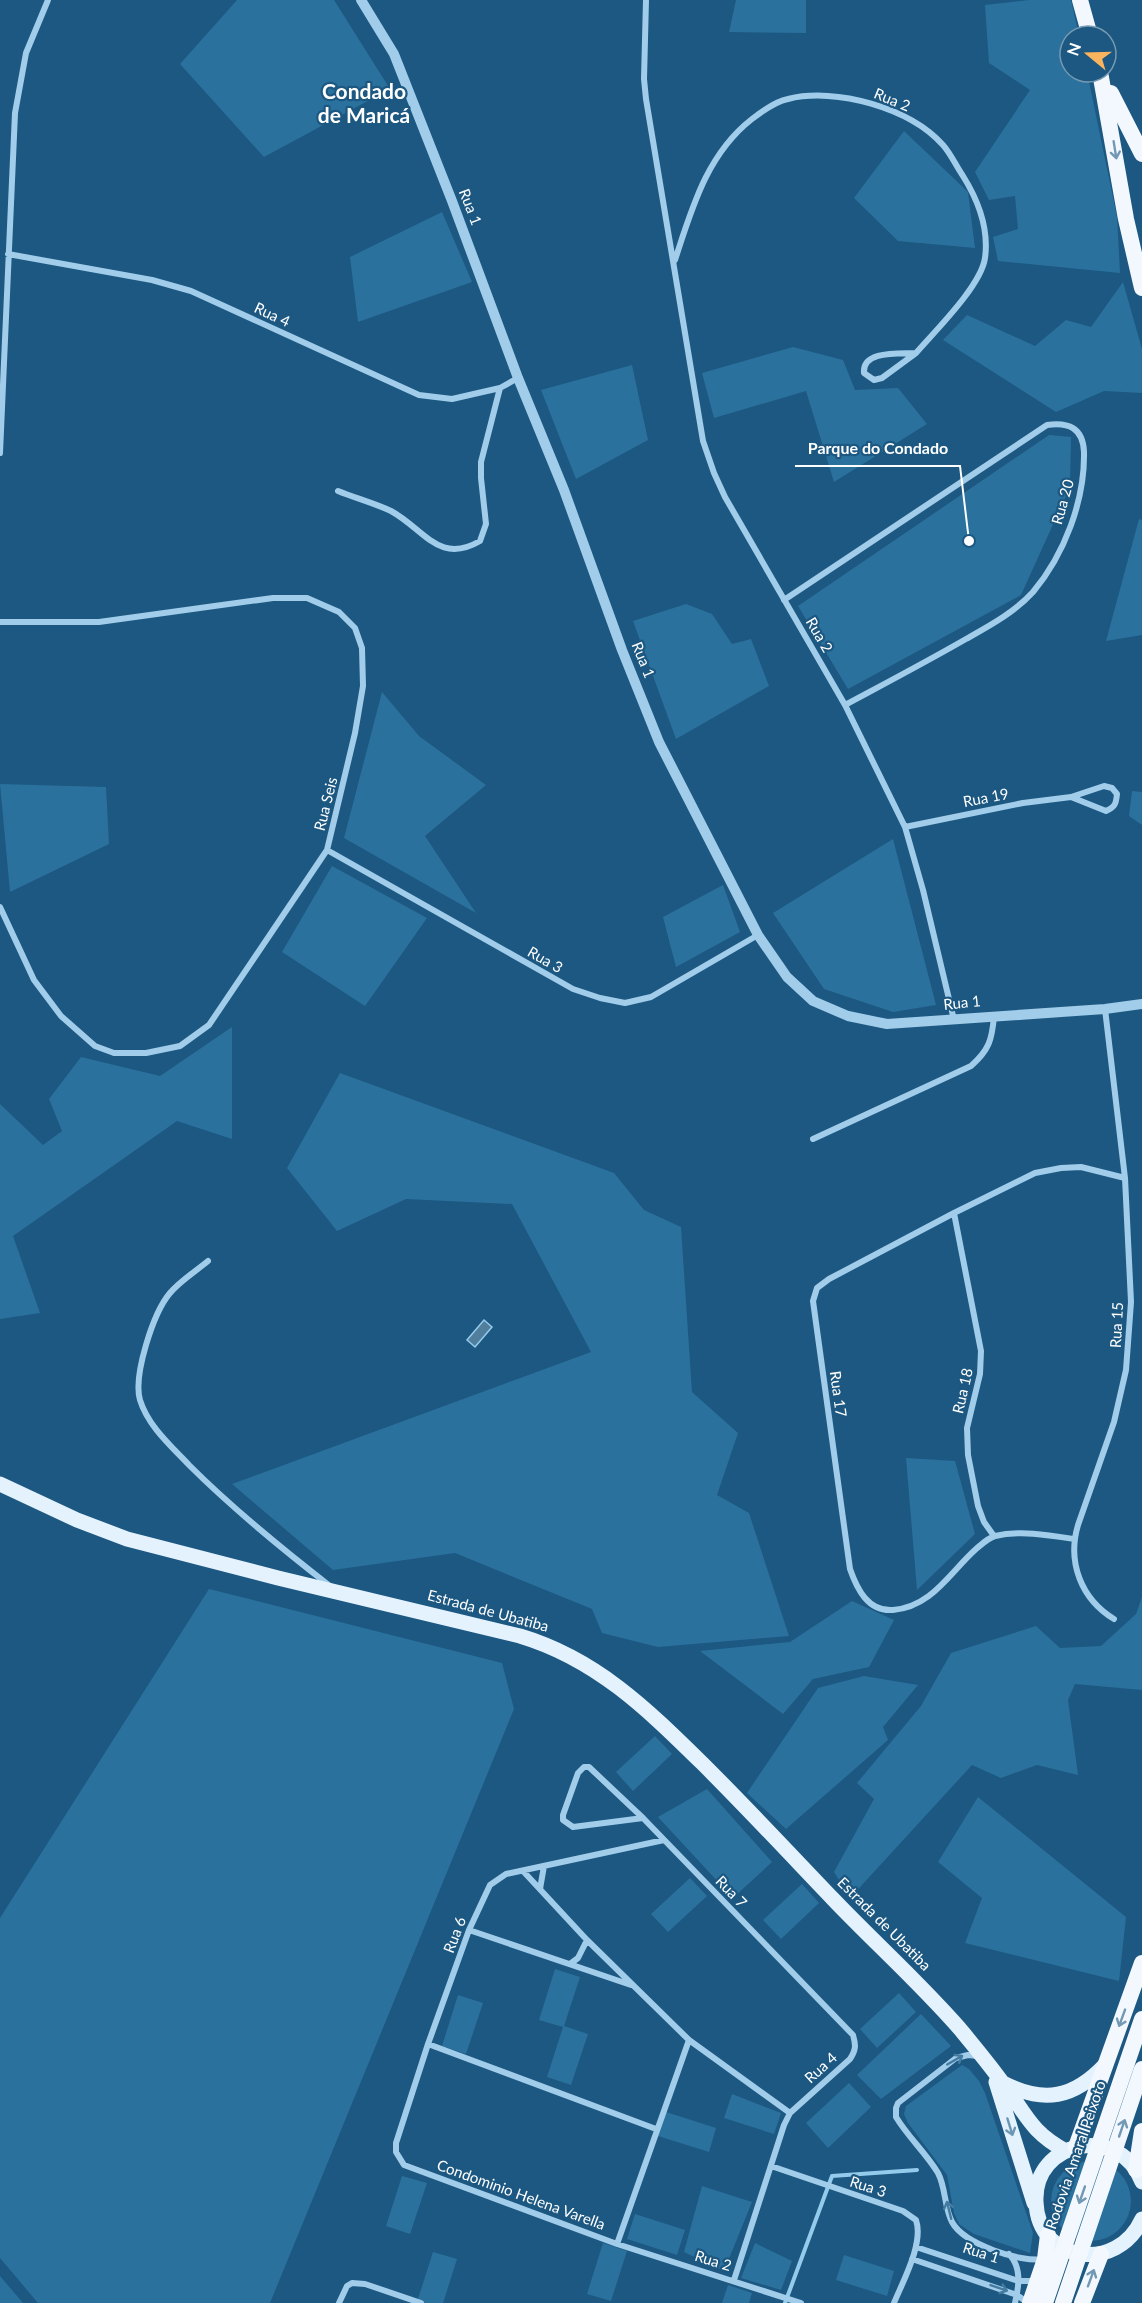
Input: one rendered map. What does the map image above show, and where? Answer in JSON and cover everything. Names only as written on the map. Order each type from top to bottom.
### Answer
[{"type":"highway","points":[[1080,0],[1087,24]]},
{"type":"highway","points":[[1103,84],[1126,219],[1142,288]]},
{"type":"highway","points":[[1107,84],[1142,154]]},
{"type":"highway","points":[[1071,2149],[1106,2064],[1142,1963]]},
{"type":"highway","name":"Rodovia Amaral Peixoto","points":[[1063,2303],[1134,2075],[1142,2019]]},
{"type":"highway","name":"Rodovia Amaral Peixoto","points":[[1045,2303],[1134,2075]]},
{"type":"highway","points":[[1139,2176],[1142,2131]]},
{"type":"highway","points":[[1025,2300],[1038,2280],[1045,2259],[1048,2235]]},
{"type":"highway","points":[[1082,2303],[1101,2254]]},
{"type":"main road","name":"Estrada de Ubatiba","points":[[0,1485],[77,1520],[127,1539],[528,1638],[581,1660],[661,1723],[740,1801],[932,1998],[1003,2083],[1029,2123],[1041,2135],[1071,2149]]},
{"type":"main road","points":[[1003,2083],[1028,2093],[1061,2094],[1085,2084],[1106,2064]]},
{"type":"main road","name":"Estrada de Ubatiba","points":[[993,2071],[1037,2214],[1048,2235]]},
{"type":"main road","points":[[1037,2214],[1038,2182],[1049,2164],[1071,2149],[1087,2145],[1106,2147],[1123,2156],[1139,2176]]},
{"type":"main road","points":[[1048,2235],[1055,2243],[1074,2253],[1101,2254],[1123,2244],[1134,2234],[1142,2219]]},
{"type":"main road","points":[[1123,2244],[1142,2243]]},
{"type":"street","points":[[0,453],[15,113],[26,53],[48,0]]},
{"type":"street","name":"Rua 1","points":[[361,0],[394,54],[518,378],[564,490],[622,650],[659,742],[759,934],[787,977],[813,1001],[848,1016],[887,1024],[1105,1009],[1142,1004]]},
{"type":"street","name":"Rua 2","points":[[646,0],[644,79],[703,441],[725,497],[845,705],[905,827],[923,890],[954,1020]]},
{"type":"street","name":"Rua 2","points":[[675,261],[694,200],[713,161],[753,119],[786,99],[816,95],[858,100],[894,112],[920,126],[943,146],[975,195],[985,231],[985,260],[973,286],[916,353],[882,378],[874,380],[864,373],[863,367],[866,361],[874,356],[916,353]]},
{"type":"street","name":"Rua 4","points":[[8,254],[152,280],[191,291],[419,395],[452,399],[500,388],[518,378]]},
{"type":"street","points":[[338,491],[388,510],[407,520],[430,542],[444,548],[457,550],[480,541],[486,524],[481,478],[482,462],[500,388]]},
{"type":"street","name":"Rua 20","points":[[784,600],[1047,425],[1062,423],[1071,426],[1079,434],[1084,450],[1082,489],[1069,529],[1055,560],[1033,592],[1004,617],[845,705]]},
{"type":"street","name":"Rua Seis","points":[[0,622],[99,622],[273,598],[307,598],[339,612],[355,628],[362,648],[363,686],[355,733],[327,849],[209,1025],[180,1046],[146,1053],[114,1053],[95,1046],[61,1016],[34,980],[0,907]]},
{"type":"street","name":"Rua 19","points":[[905,827],[1013,805],[1071,797],[1104,786],[1112,788],[1117,794],[1113,808],[1106,811],[1071,797]]},
{"type":"street","name":"Rua 3","points":[[327,849],[573,989],[625,1003],[651,997],[759,934]]},
{"type":"street","name":"Rua 15","points":[[1105,1009],[1125,1178],[1131,1302],[1126,1370],[1114,1422],[1074,1539],[1073,1555],[1078,1579],[1096,1606],[1114,1619]]},
{"type":"street","points":[[813,1139],[971,1066],[985,1053],[993,1035],[994,1015]]},
{"type":"street","name":"Rua 17","points":[[994,1536],[970,1555],[935,1592],[916,1605],[904,1609],[879,1609],[863,1597],[855,1585],[850,1569],[814,1311],[814,1294],[824,1283],[954,1213],[1035,1173],[1081,1167],[1125,1178]]},
{"type":"street","name":"Rua 18","points":[[954,1213],[981,1350],[980,1374],[967,1428],[968,1455],[978,1506],[984,1522],[994,1536]]},
{"type":"street","points":[[208,1261],[170,1292],[151,1326],[140,1378],[139,1397],[144,1413],[158,1432],[206,1482],[248,1520],[338,1592]]},
{"type":"street","points":[[994,1536],[1036,1534],[1074,1539]]},
{"type":"street","name":"Rua 7","points":[[643,1818],[573,1827],[563,1820],[564,1808],[578,1773],[584,1767],[589,1767],[643,1818],[853,2035]]},
{"type":"street","name":"Rua 6","points":[[404,2165],[396,2152],[396,2143],[428,2044],[469,1930],[490,1885],[506,1874],[664,1840]]},
{"type":"street","points":[[540,1889],[544,1866]]},
{"type":"street","points":[[523,1871],[587,1940],[689,2040],[790,2113],[734,2280]]},
{"type":"street","points":[[469,1930],[633,1986]]},
{"type":"street","points":[[570,1965],[578,1958],[587,1940]]},
{"type":"street","name":"Rua 4","points":[[790,2113],[850,2059],[855,2049],[853,2035]]},
{"type":"street","name":"Condominio Helena Varella","points":[[404,2165],[617,2244],[689,2040]]},
{"type":"street","points":[[428,2044],[656,2129]]},
{"type":"street","points":[[982,2056],[968,2055],[956,2058],[903,2098],[898,2103],[895,2113],[898,2121],[939,2176],[951,2220],[958,2231],[969,2239],[1009,2254],[1033,2260],[1045,2259]]},
{"type":"street","name":"Rua 3","points":[[771,2166],[911,2215],[918,2224],[919,2232],[912,2259]]},
{"type":"street","name":"Rua 2","points":[[617,2244],[798,2302]]},
{"type":"street","name":"Rua 1","points":[[916,2247],[1018,2281],[1038,2280]]},
{"type":"street","points":[[1009,2254],[1017,2265],[1018,2281],[1025,2300],[1015,2303]]},
{"type":"street","points":[[894,2303],[912,2259]]},
{"type":"street","name":"Rua 1","points":[[912,2259],[1025,2300]]},
{"type":"street","points":[[339,2303],[343,2292],[352,2283],[359,2282],[421,2303]]},
{"type":"shaded area","points":[[237,0],[334,0],[390,89],[264,157],[180,64]]},
{"type":"shaded area","points":[[736,0],[806,0],[806,33],[729,32]]},
{"type":"shaded area","points":[[1029,0],[1071,0],[1076,24],[1058,24],[1058,84],[1089,84],[1117,217],[1120,273],[998,261],[993,237],[1018,229],[1015,196],[989,200],[975,172],[1030,90],[989,63],[985,5]]},
{"type":"shaded area","points":[[904,131],[968,192],[975,248],[898,241],[854,198]]},
{"type":"shaded area","points":[[442,212],[472,282],[358,322],[350,257]]},
{"type":"shaded area","points":[[1123,282],[1142,349],[1142,393],[1104,391],[1056,412],[943,340],[967,315],[1035,346],[1066,320],[1091,327]]},
{"type":"shaded area","points":[[793,347],[843,360],[855,390],[898,388],[927,424],[834,482],[806,391],[714,418],[702,373]]},
{"type":"shaded area","points":[[632,365],[648,440],[576,479],[541,390]]},
{"type":"shaded area","points":[[1049,435],[1071,437],[1070,487],[1021,595],[848,689],[798,606]]},
{"type":"shaded area","points":[[1139,519],[1142,520],[1142,635],[1106,641]]},
{"type":"shaded area","points":[[686,604],[712,614],[732,644],[751,639],[769,686],[676,739],[633,621]]},
{"type":"shaded area","points":[[382,692],[419,736],[486,785],[425,836],[476,913],[344,838]]},
{"type":"shaded area","points":[[0,784],[106,787],[109,844],[10,892]]},
{"type":"shaded area","points":[[1132,791],[1142,792],[1142,825],[1129,816]]},
{"type":"shaded area","points":[[893,839],[936,1005],[893,1012],[824,989],[773,913]]},
{"type":"shaded area","points":[[332,866],[427,918],[365,1006],[282,952]]},
{"type":"shaded area","points":[[723,885],[740,932],[676,967],[663,917]]},
{"type":"shaded area","points":[[232,1027],[232,1139],[177,1121],[13,1236],[40,1313],[0,1319],[0,1104],[43,1145],[62,1131],[49,1099],[81,1057],[160,1076]]},
{"type":"shaded area","points":[[340,1073],[614,1173],[644,1210],[681,1227],[692,1392],[738,1433],[717,1495],[749,1513],[789,1636],[658,1647],[602,1633],[592,1609],[455,1553],[333,1570],[232,1484],[591,1352],[512,1204],[406,1199],[337,1231],[287,1168]]},
{"type":"shaded area","points":[[484,1320],[492,1327],[475,1347],[467,1340]]},
{"type":"shaded area","points":[[906,1458],[955,1461],[975,1534],[917,1590]]},
{"type":"shaded area","points":[[209,1589],[502,1663],[514,1709],[270,2303],[38,2303],[0,2258],[0,1918]]},
{"type":"shaded area","points":[[1142,1597],[1142,1690],[1075,1684],[1068,1700],[1078,1775],[1037,1765],[1001,1778],[972,1765],[850,1898],[834,1872],[874,1799],[857,1783],[921,1706],[951,1653],[1036,1626],[1060,1648],[1101,1646],[1136,1614]]},
{"type":"shaded area","points":[[852,1601],[894,1620],[869,1667],[813,1679],[783,1714],[700,1651],[790,1642]]},
{"type":"shaded area","points":[[864,1676],[918,1685],[883,1727],[888,1740],[786,1829],[747,1793],[818,1688]]},
{"type":"shaded area","points":[[655,1736],[672,1754],[633,1791],[616,1772]]},
{"type":"shaded area","points":[[707,1789],[772,1862],[733,1898],[658,1817]]},
{"type":"shaded area","points":[[978,1797],[1126,1917],[1119,1981],[965,1943],[982,1898],[938,1862]]},
{"type":"shaded area","points":[[690,1878],[707,1896],[668,1932],[651,1914]]},
{"type":"shaded area","points":[[802,1884],[819,1903],[781,1939],[763,1920]]},
{"type":"shaded area","points":[[555,1969],[580,1977],[564,2026],[588,2034],[571,2085],[547,2077],[563,2027],[539,2020]]},
{"type":"shaded area","points":[[899,1993],[916,2012],[877,2048],[860,2029]]},
{"type":"shaded area","points":[[458,1995],[483,2003],[466,2054],[442,2046]]},
{"type":"shaded area","points":[[921,2014],[951,2046],[881,2099],[857,2075]]},
{"type":"shaded area","points":[[962,2065],[969,2069],[979,2081],[985,2093],[1033,2233],[1030,2253],[974,2234],[959,2224],[954,2213],[947,2175],[908,2123],[904,2114],[906,2106]]},
{"type":"shaded area","points":[[849,2083],[871,2107],[828,2148],[806,2123]]},
{"type":"shaded area","points":[[732,2094],[781,2113],[774,2134],[724,2118]]},
{"type":"shaded area","points":[[666,2112],[716,2128],[709,2152],[658,2136]]},
{"type":"shaded area","points":[[1083,2161],[1099,2161],[1120,2172],[1131,2193],[1131,2209],[1120,2230],[1099,2241],[1083,2241],[1069,2235],[1057,2223],[1051,2209],[1051,2193],[1057,2179],[1069,2167]]},
{"type":"shaded area","points":[[402,2176],[427,2183],[410,2234],[386,2226]]},
{"type":"shaded area","points":[[702,2186],[752,2202],[724,2271],[684,2252]]},
{"type":"shaded area","points":[[635,2214],[685,2230],[677,2255],[627,2239]]},
{"type":"shaded area","points":[[603,2243],[627,2251],[611,2301],[587,2294]]},
{"type":"shaded area","points":[[755,2243],[792,2261],[781,2290],[741,2278]]},
{"type":"shaded area","points":[[433,2252],[457,2259],[443,2303],[419,2303],[417,2302]]},
{"type":"shaded area","points":[[844,2255],[894,2271],[887,2296],[836,2280]]},
{"type":"shaded area","points":[[0,2276],[23,2303],[0,2303]]},
{"type":"shaded area","points":[[728,2285],[752,2293],[749,2303],[722,2303]]},
{"type":"waterway","points":[[785,2303],[832,2176],[917,2170]]},
{"type":"place","name":"Parque do Condado","points":[[969,541]]},
{"type":"district","name":"Condado de Maricá","points":[[364,104]]}]
